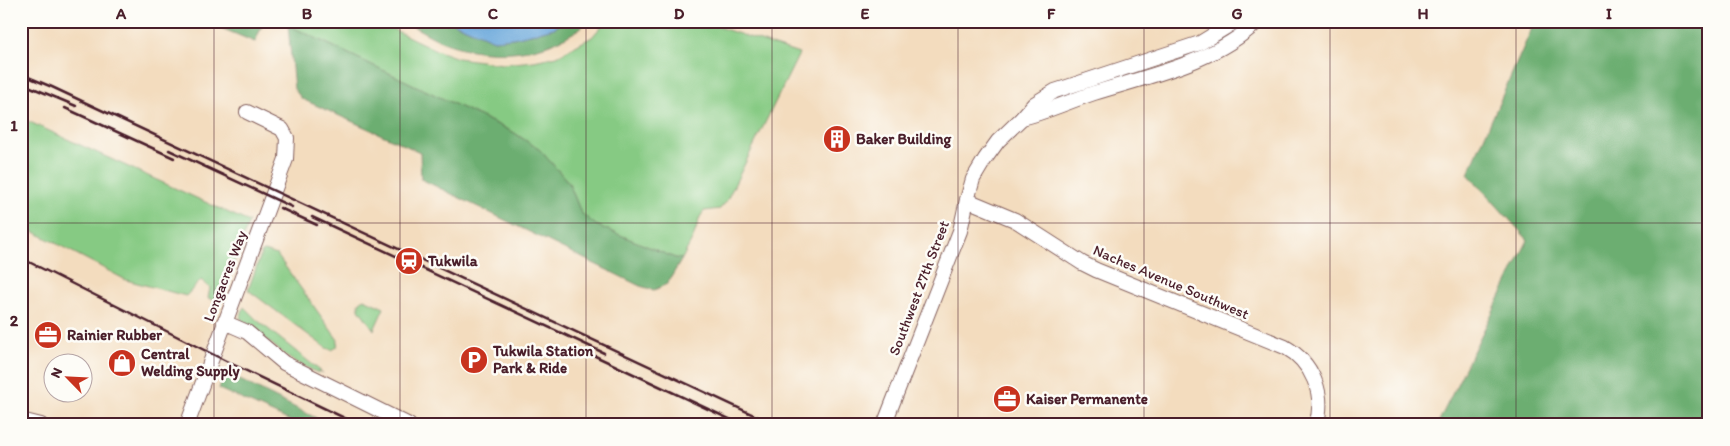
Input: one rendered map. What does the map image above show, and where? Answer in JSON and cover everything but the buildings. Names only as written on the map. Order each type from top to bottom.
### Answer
[{"type":"street","name":"Southwest 27th Street","points":[[884,425],[960,231],[973,179],[998,141],[1034,104],[1055,91],[1200,43],[1236,21]]},
{"type":"street","name":"Southwest 27th Street","points":[[1022,118],[1198,60],[1228,44],[1258,21]]},
{"type":"street","name":"Longacres Way","points":[[187,425],[286,159],[288,138],[282,129],[247,112]]},
{"type":"street","name":"Naches Avenue Southwest","points":[[967,200],[1015,220],[1096,270],[1285,347],[1296,354],[1307,366],[1314,378],[1319,408],[1316,425]]},
{"type":"street","points":[[224,322],[247,332],[284,364],[410,425]]},
{"type":"street","points":[[21,420],[41,425]]},
{"type":"green space","points":[[204,21],[264,21],[255,42]]},
{"type":"green space","points":[[287,21],[376,21],[436,50],[458,58],[503,64],[534,61],[557,56],[592,37],[606,21],[701,21],[799,54],[726,202],[720,209],[704,211],[682,259],[675,258],[596,225],[581,213],[569,183],[540,150],[513,132],[288,25]]},
{"type":"green space","points":[[402,21],[449,21],[494,40],[513,38],[554,28],[566,21],[589,21],[573,33],[556,42],[538,48],[500,52],[461,48],[443,42]]},
{"type":"green space","points":[[1535,21],[1709,21],[1709,425],[1437,425],[1528,240],[1468,174]]},
{"type":"green space","points":[[288,25],[513,132],[540,150],[569,183],[581,213],[596,225],[675,258],[682,259],[667,284],[654,290],[640,286],[421,179],[420,152],[302,99],[294,89]]},
{"type":"green space","points":[[21,118],[249,222],[219,302],[208,298],[210,288],[201,280],[186,296],[126,280],[21,225]]},
{"type":"green space","points":[[265,251],[277,255],[338,340],[337,347],[332,350],[326,348],[248,290],[262,252]]},
{"type":"green space","points":[[364,299],[384,308],[374,330],[359,309],[359,303]]},
{"type":"green space","points":[[244,307],[257,320],[323,373],[319,370],[318,373],[290,359],[240,318]]},
{"type":"green space","points":[[224,372],[330,425],[299,425],[219,389]]},
{"type":"water","points":[[449,21],[566,21],[554,28],[513,38],[494,40]]},
{"type":"water","points":[[752,21],[785,21],[781,24],[769,26]]},
{"type":"railway","points":[[21,74],[775,425]]},
{"type":"railway","points":[[21,83],[76,106]]},
{"type":"railway","points":[[65,108],[174,158]]},
{"type":"railway","points":[[169,150],[292,207]]},
{"type":"railway","points":[[280,208],[317,225]]},
{"type":"railway","points":[[312,217],[604,353]]},
{"type":"railway","points":[[21,258],[232,364],[359,425]]},
{"type":"railway","points":[[593,355],[742,425]]},
{"type":"place","name":"Baker Building","points":[[837,139]]},
{"type":"place","name":"Tukwila","points":[[409,261]]},
{"type":"place","name":"Rainier Rubber","points":[[48,335]]},
{"type":"place","name":"Tukwila Station Park & Ride","points":[[474,360]]},
{"type":"place","name":"Central Welding Supply","points":[[122,363]]},
{"type":"place","name":"Kaiser Permanente","points":[[1007,399]]}]
